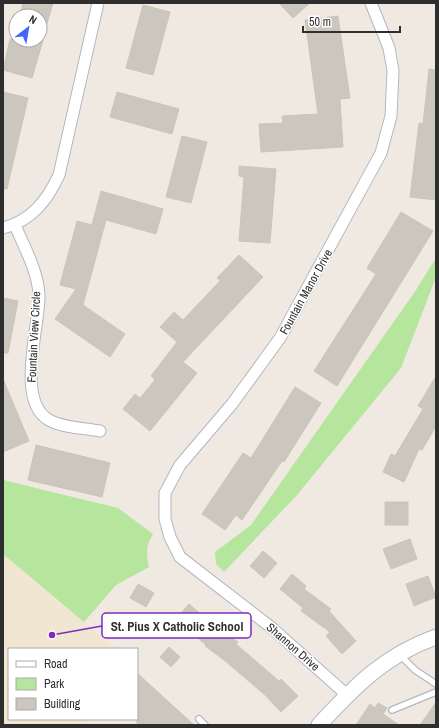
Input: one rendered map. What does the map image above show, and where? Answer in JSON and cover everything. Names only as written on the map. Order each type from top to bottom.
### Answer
[{"type":"street","points":[[3,228],[15,225],[43,203],[52,189],[58,175],[98,3]]},
{"type":"street","name":"Fountain Manor Drive","points":[[180,557],[170,538],[165,519],[165,493],[171,479],[180,465],[245,386],[288,325],[381,153],[387,136],[393,95],[393,71],[389,48],[371,3]]},
{"type":"street","name":"Fountain View Circle","points":[[15,225],[35,275],[39,294],[32,356],[31,388],[33,398],[40,411],[48,420],[59,424],[100,431]]},
{"type":"street","name":"Shannon Drive","points":[[180,557],[272,628],[347,695]]},
{"type":"street","points":[[319,725],[347,695],[377,667],[417,643],[436,637]]},
{"type":"lane","points":[[398,654],[415,670],[436,684]]},
{"type":"lane","points":[[392,710],[436,692]]},
{"type":"lane","points":[[199,719],[205,725]]},
{"type":"shaded area","points":[[3,554],[115,648],[8,648],[8,720],[89,720],[91,725],[3,725]]},
{"type":"green space","points":[[436,258],[436,277],[401,368],[297,495],[224,572],[216,564],[215,552],[251,525],[414,293]]},
{"type":"green space","points":[[3,479],[118,508],[153,534],[147,550],[149,567],[116,585],[84,622],[3,554]]},
{"type":"building","points":[[23,3],[53,3],[48,20],[48,8],[22,8]]},
{"type":"building","points":[[279,3],[310,3],[293,18]]},
{"type":"building","points":[[143,5],[170,12],[153,75],[126,68]]},
{"type":"building","points":[[338,16],[350,98],[340,99],[343,147],[261,152],[259,124],[283,123],[282,116],[318,114],[305,20]]},
{"type":"building","points":[[8,48],[41,48],[32,78],[3,70]]},
{"type":"building","points":[[429,69],[436,70],[436,200],[410,197],[419,123],[423,124]]},
{"type":"building","points":[[3,92],[28,98],[7,189],[3,189]]},
{"type":"building","points":[[117,92],[179,109],[172,134],[110,117]]},
{"type":"building","points":[[182,136],[207,142],[191,203],[166,197]]},
{"type":"building","points":[[239,166],[276,169],[270,243],[239,241],[244,177],[239,176]]},
{"type":"building","points":[[101,191],[163,209],[156,234],[106,220],[83,305],[125,334],[110,357],[55,319],[76,289],[60,285],[77,221],[92,225]]},
{"type":"building","points":[[401,212],[433,231],[337,386],[314,371],[376,274],[367,268]]},
{"type":"building","points":[[239,255],[263,277],[183,362],[197,373],[150,431],[123,409],[135,394],[140,398],[155,380],[151,376],[177,342],[160,327],[174,312],[183,320],[220,281],[217,278]]},
{"type":"building","points":[[3,298],[18,301],[8,353],[3,353]]},
{"type":"building","points":[[436,376],[436,426],[422,450],[419,449],[404,482],[383,472],[391,454],[395,456],[423,409],[418,406]]},
{"type":"building","points":[[3,379],[29,441],[3,452]]},
{"type":"building","points":[[295,387],[321,403],[284,462],[282,461],[242,520],[236,515],[225,530],[202,514],[243,453],[251,458]]},
{"type":"building","points":[[36,445],[110,463],[102,497],[28,480]]},
{"type":"building","points":[[385,502],[408,502],[408,525],[385,525]]},
{"type":"building","points":[[410,539],[417,559],[391,569],[383,549]]},
{"type":"building","points":[[263,551],[277,563],[264,578],[250,566]]},
{"type":"building","points":[[292,574],[306,586],[304,589],[331,609],[329,611],[356,641],[342,654],[326,636],[330,632],[301,611],[303,608],[280,589]]},
{"type":"building","points":[[428,576],[436,597],[414,606],[406,584]]},
{"type":"building","points":[[138,584],[154,593],[146,607],[130,598]]},
{"type":"building","points":[[189,604],[218,629],[238,642],[236,644],[279,681],[281,679],[298,696],[281,712],[265,695],[205,646],[206,645],[176,619]]},
{"type":"building","points":[[169,647],[180,657],[171,667],[160,657]]},
{"type":"building","points":[[138,674],[194,725],[137,725]]},
{"type":"building","points":[[436,702],[436,725],[420,725]]},
{"type":"building","points":[[378,703],[387,708],[383,714],[399,725],[356,725],[370,704],[375,708]]},
{"type":"place","name":"St. Pius X Catholic School","points":[[52,635]]}]
